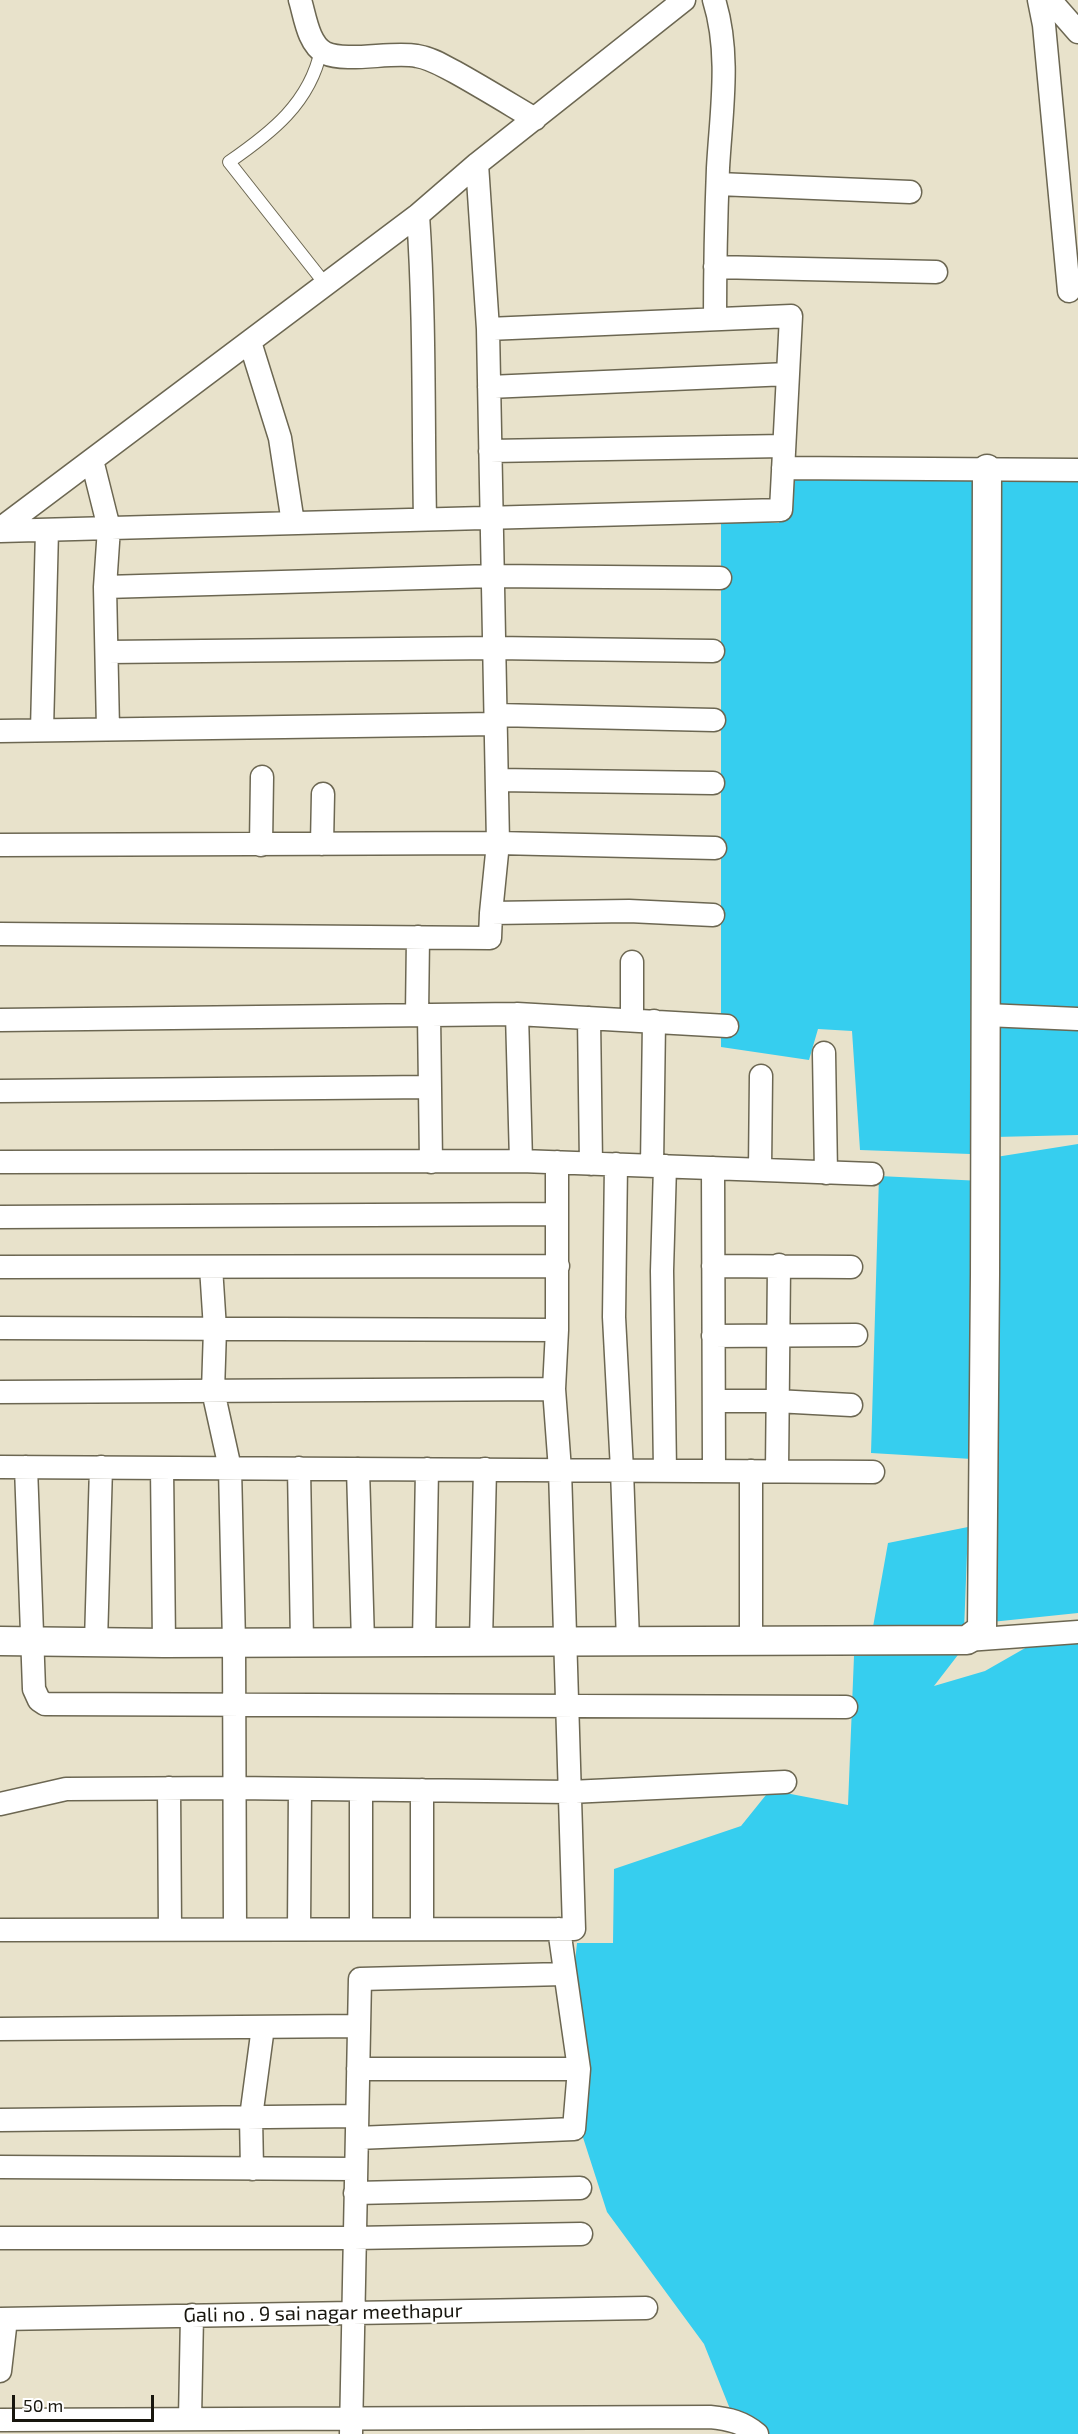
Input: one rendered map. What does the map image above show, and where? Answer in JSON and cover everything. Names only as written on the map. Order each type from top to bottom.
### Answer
[{"type":"street","points":[[300,0],[312,37],[326,53],[339,56],[416,55],[433,61],[483,87],[535,119]]},
{"type":"street","points":[[0,530],[418,215],[477,164],[683,0]]},
{"type":"street","points":[[714,0],[719,15],[724,72],[718,184],[715,319]]},
{"type":"street","points":[[1039,0],[1044,25],[1069,291]]},
{"type":"street","points":[[1050,0],[1078,32]]},
{"type":"street","points":[[0,934],[490,939],[498,843],[496,719],[488,329],[477,164]]},
{"type":"street","points":[[718,184],[910,192]]},
{"type":"street","points":[[418,215],[423,294],[425,519]]},
{"type":"street","points":[[715,267],[936,272]]},
{"type":"street","points":[[0,530],[781,510],[791,316],[488,329]]},
{"type":"street","points":[[250,342],[280,438],[294,523]]},
{"type":"street","points":[[489,387],[788,374]]},
{"type":"street","points":[[490,451],[784,457],[987,469],[1078,470]]},
{"type":"street","points":[[92,460],[109,528],[105,587],[108,729]]},
{"type":"street","points":[[967,1640],[982,1629],[987,469]]},
{"type":"street","points":[[42,730],[47,530]]},
{"type":"street","points":[[105,587],[493,576],[720,578]]},
{"type":"street","points":[[107,652],[494,648],[713,651]]},
{"type":"street","points":[[0,730],[496,719],[714,720]]},
{"type":"street","points":[[261,845],[262,777]]},
{"type":"street","points":[[496,780],[713,783]]},
{"type":"street","points":[[322,844],[323,794]]},
{"type":"street","points":[[0,845],[498,843],[715,848]]},
{"type":"street","points":[[491,913],[629,911],[713,915]]},
{"type":"street","points":[[417,937],[430,1087],[430,1162]]},
{"type":"street","points":[[632,962],[643,1021],[658,1166],[665,1470]]},
{"type":"street","points":[[517,1014],[521,1161]]},
{"type":"street","points":[[0,1020],[517,1014],[727,1026]]},
{"type":"street","points":[[986,1015],[1078,1018]]},
{"type":"street","points":[[589,1018],[591,1164]]},
{"type":"street","points":[[824,1053],[826,1173]]},
{"type":"street","points":[[760,1170],[761,1076]]},
{"type":"street","points":[[0,1091],[430,1087]]},
{"type":"street","points":[[0,1162],[521,1161],[872,1174]]},
{"type":"street","points":[[0,1930],[574,1929],[560,1470],[554,1389],[558,1266],[557,1162]]},
{"type":"street","points":[[616,1164],[614,1317],[628,1641]]},
{"type":"street","points":[[713,1168],[714,1471]]},
{"type":"street","points":[[0,1217],[557,1214]]},
{"type":"street","points":[[777,1471],[779,1265]]},
{"type":"street","points":[[0,1267],[558,1266]]},
{"type":"street","points":[[713,1266],[852,1267]]},
{"type":"street","points":[[211,1267],[215,1329],[213,1391],[230,1468],[234,1642],[235,1929]]},
{"type":"street","points":[[0,1328],[557,1330]]},
{"type":"street","points":[[714,1336],[856,1335]]},
{"type":"street","points":[[0,1392],[554,1389]]},
{"type":"street","points":[[714,1401],[852,1405]]},
{"type":"street","points":[[0,1467],[873,1472]]},
{"type":"street","points":[[26,1467],[34,1689],[39,1700],[45,1704],[846,1707]]},
{"type":"street","points":[[96,1642],[101,1467]]},
{"type":"street","points":[[162,1468],[164,1643]]},
{"type":"street","points":[[299,1468],[302,1642]]},
{"type":"street","points":[[358,1469],[363,1642]]},
{"type":"street","points":[[424,1642],[427,1469]]},
{"type":"street","points":[[481,1641],[485,1469]]},
{"type":"street","points":[[751,1471],[751,1641]]},
{"type":"street","points":[[0,1641],[164,1643],[967,1640],[1078,1632]]},
{"type":"street","points":[[0,1804],[66,1789],[234,1788],[570,1792],[786,1782]]},
{"type":"street","points":[[170,1788],[170,1929]]},
{"type":"street","points":[[299,1929],[300,1789]]},
{"type":"street","points":[[361,1790],[361,1929]]},
{"type":"street","points":[[422,1790],[422,1929]]},
{"type":"street","points":[[0,2120],[251,2117],[357,2127],[574,2129],[579,2068],[559,1929]]},
{"type":"street","points":[[352,2426],[352,2313],[360,1979],[564,1974]]},
{"type":"street","points":[[0,2030],[359,2026]]},
{"type":"street","points":[[252,2169],[251,2117],[263,2027]]},
{"type":"street","points":[[358,2068],[579,2068]]},
{"type":"street","points":[[0,2167],[356,2169]]},
{"type":"street","points":[[355,2193],[580,2188]]},
{"type":"street","points":[[0,2238],[354,2238],[581,2234]]},
{"type":"street","name":"Gali no . 9 sai nagar meethapur","points":[[3,2319],[646,2308]]},
{"type":"street","points":[[190,2419],[192,2315]]},
{"type":"street","points":[[0,2371],[3,2319]]},
{"type":"street","points":[[0,2420],[190,2419],[352,2426],[710,2417],[730,2419],[745,2424],[758,2434]]},
{"type":"lane","points":[[321,50],[308,88],[296,108],[267,136],[229,162],[326,285]]},
{"type":"water","points":[[788,465],[974,468],[970,1154],[860,1150],[852,1031],[818,1029],[809,1060],[721,1047],[721,519],[779,523]]},
{"type":"water","points":[[1001,471],[1078,479],[1078,1135],[995,1137]]},
{"type":"water","points":[[1078,1144],[1078,1613],[972,1624],[996,1157]]},
{"type":"water","points":[[879,1176],[982,1181],[972,1459],[871,1453]]},
{"type":"water","points":[[968,1527],[964,1631],[871,1638],[888,1543]]},
{"type":"water","points":[[1078,1642],[1078,2434],[740,2434],[704,2344],[607,2212],[578,2122],[571,1999],[577,1943],[613,1943],[614,1869],[741,1826],[770,1790],[848,1805],[854,1656],[961,1651],[934,1686],[985,1671],[1027,1647]]}]
